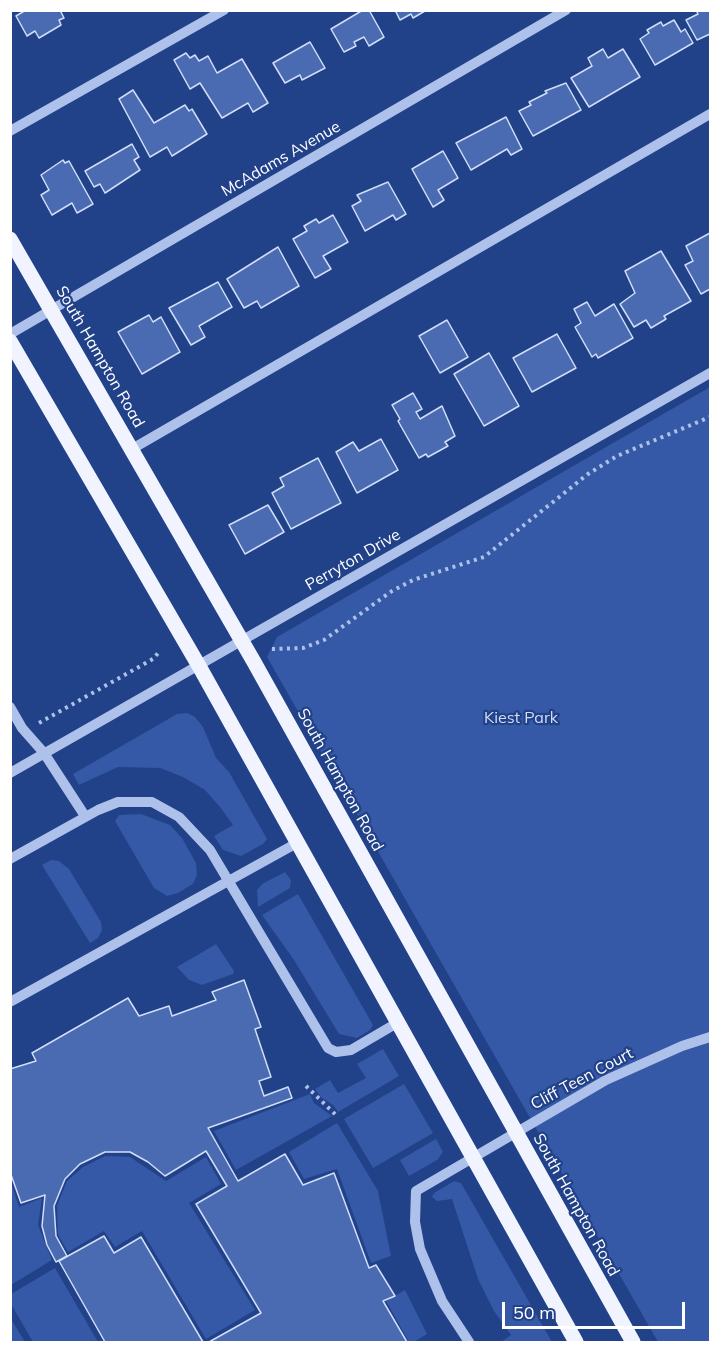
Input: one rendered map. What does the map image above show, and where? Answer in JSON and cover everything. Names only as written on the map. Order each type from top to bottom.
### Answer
[{"type":"main road","name":"South Hampton Road","points":[[10,239],[242,641],[633,1342]]},
{"type":"main road","points":[[10,340],[199,666],[576,1342]]},
{"type":"street","points":[[10,131],[224,10]]},
{"type":"street","name":"McAdams Avenue","points":[[10,334],[566,10]]},
{"type":"street","points":[[132,449],[711,114]]},
{"type":"street","name":"Perryton Drive","points":[[10,773],[711,373]]},
{"type":"street","points":[[10,707],[25,731],[44,753],[85,816]]},
{"type":"street","points":[[10,859],[85,816],[118,802],[152,802],[179,817],[199,836],[228,880],[327,1048],[336,1052],[351,1050],[397,1023]]},
{"type":"street","points":[[10,1002],[297,843]]},
{"type":"street","name":"Cliff Teen Court","points":[[469,1342],[442,1301],[420,1249],[415,1222],[416,1191],[606,1080],[711,1037]]},
{"type":"path","points":[[272,649],[303,648],[324,640],[392,591],[413,580],[484,557],[588,474],[617,456],[693,422],[711,417]]},
{"type":"path","points":[[25,731],[153,659],[159,652]]},
{"type":"path","points":[[306,1086],[338,1117]]},
{"type":"green space","name":"Kiest Park","points":[[710,387],[710,1342],[658,1342],[267,657],[277,637]]},
{"type":"green space","points":[[187,713],[195,717],[203,727],[216,758],[229,772],[267,839],[263,844],[241,856],[223,850],[214,836],[233,825],[220,807],[205,790],[183,777],[160,768],[118,767],[79,785],[73,774],[177,714]]},
{"type":"green space","points":[[141,814],[170,825],[182,838],[196,863],[197,875],[193,884],[178,893],[167,896],[154,888],[115,821],[119,815]]},
{"type":"green space","points":[[51,860],[59,861],[69,869],[101,922],[102,930],[98,938],[90,943],[42,865]]},
{"type":"green space","points":[[285,872],[291,880],[290,888],[258,907],[257,890],[262,884]]},
{"type":"green space","points":[[298,894],[373,1025],[370,1030],[357,1038],[339,1034],[294,960],[262,915]]},
{"type":"green space","points":[[216,944],[234,971],[233,974],[202,985],[189,980],[177,967]]},
{"type":"green space","points":[[383,1049],[399,1076],[338,1112],[315,1089],[330,1080],[338,1093],[366,1078],[357,1064]]},
{"type":"green space","points":[[404,1084],[433,1133],[373,1168],[344,1119]]},
{"type":"green space","points":[[310,1094],[314,1103],[332,1116],[236,1170],[214,1131]]},
{"type":"green space","points":[[337,1123],[378,1191],[391,1256],[371,1263],[337,1169],[304,1179],[289,1152]]},
{"type":"green space","points":[[436,1139],[443,1152],[437,1160],[409,1176],[400,1160]]},
{"type":"green space","points":[[105,1156],[130,1157],[166,1181],[206,1157],[221,1184],[189,1203],[255,1310],[206,1339],[142,1231],[115,1247],[104,1231],[68,1252],[58,1235],[57,1206],[67,1181],[83,1167]]},
{"type":"green space","points":[[454,1181],[461,1183],[552,1342],[501,1342],[511,1335],[494,1311],[478,1279],[452,1199],[437,1201],[432,1197],[434,1193]]},
{"type":"green space","points":[[11,1182],[19,1207],[42,1198],[38,1225],[52,1260],[11,1285]]},
{"type":"green space","points":[[55,1268],[98,1342],[33,1342],[11,1304],[11,1294]]},
{"type":"green space","points":[[405,1290],[427,1334],[414,1342],[409,1342],[386,1301]]},
{"type":"green space","points":[[11,1319],[25,1342],[11,1342]]},
{"type":"building","points":[[26,10],[60,10],[64,18],[59,20],[61,25],[39,38],[35,31],[27,36],[16,16]]},
{"type":"building","points":[[363,10],[369,10],[384,37],[369,46],[364,37],[354,42],[356,46],[344,52],[331,29]]},
{"type":"building","points":[[395,10],[425,11],[413,18],[411,14],[400,20]]},
{"type":"building","points":[[696,10],[710,10],[710,34],[697,40],[686,20],[698,14]]},
{"type":"building","points":[[674,20],[681,32],[685,29],[693,43],[655,65],[640,39],[649,33],[647,30],[661,22],[663,26]]},
{"type":"building","points":[[310,42],[325,68],[302,80],[300,75],[285,83],[273,63]]},
{"type":"building","points":[[603,49],[608,58],[623,49],[640,77],[589,107],[571,78],[592,66],[588,58]]},
{"type":"building","points":[[186,53],[190,58],[195,55],[199,61],[208,56],[217,73],[242,59],[268,103],[253,112],[248,103],[222,118],[200,83],[190,89],[174,60]]},
{"type":"building","points":[[566,83],[581,110],[533,136],[519,111],[531,105],[529,102],[547,93],[545,91]]},
{"type":"building","points":[[133,90],[154,123],[185,105],[189,111],[192,109],[207,134],[172,156],[167,147],[150,157],[119,99]]},
{"type":"building","points":[[506,117],[522,149],[511,155],[507,149],[471,170],[456,143]]},
{"type":"building","points":[[132,144],[139,157],[134,160],[140,170],[105,193],[100,184],[94,187],[85,171]]},
{"type":"building","points":[[443,151],[458,178],[438,190],[444,200],[433,207],[412,169]]},
{"type":"building","points":[[63,160],[65,163],[69,161],[93,204],[77,213],[72,203],[52,215],[41,195],[49,190],[41,175]]},
{"type":"building","points":[[388,182],[406,214],[396,220],[393,215],[365,231],[352,206],[361,201],[357,195]]},
{"type":"building","points":[[333,215],[348,242],[323,256],[331,269],[315,278],[293,239],[307,231],[304,226],[316,219],[319,223]]},
{"type":"building","points":[[710,233],[710,289],[701,294],[685,265],[693,261],[686,246]]},
{"type":"building","points":[[278,247],[299,286],[261,308],[257,301],[244,308],[227,279]]},
{"type":"building","points":[[661,251],[691,301],[664,316],[666,319],[651,328],[646,320],[634,327],[620,304],[635,293],[625,271]]},
{"type":"building","points":[[218,282],[232,307],[199,326],[205,337],[191,345],[169,308]]},
{"type":"building","points":[[587,302],[595,316],[614,304],[633,338],[598,358],[596,354],[592,357],[575,327],[581,323],[574,309]]},
{"type":"building","points":[[149,315],[153,322],[161,317],[180,352],[142,374],[118,332]]},
{"type":"building","points":[[447,320],[468,357],[440,373],[419,336]]},
{"type":"building","points":[[557,334],[576,368],[532,392],[513,358]]},
{"type":"building","points":[[489,353],[519,406],[484,426],[454,374]]},
{"type":"building","points":[[413,393],[422,409],[416,412],[420,419],[442,406],[455,436],[445,442],[448,446],[428,457],[426,454],[419,458],[398,421],[400,419],[392,405]]},
{"type":"building","points":[[381,439],[398,470],[357,493],[336,452],[353,442],[359,451]]},
{"type":"building","points":[[318,458],[341,503],[291,529],[272,493],[284,486],[280,478]]},
{"type":"building","points":[[268,505],[284,532],[245,554],[229,525]]},
{"type":"building","points":[[244,980],[261,1027],[255,1029],[271,1077],[259,1081],[264,1096],[288,1087],[292,1098],[208,1128],[238,1181],[285,1154],[303,1185],[334,1173],[369,1268],[376,1265],[395,1296],[383,1301],[407,1342],[209,1342],[261,1313],[196,1204],[227,1186],[206,1151],[165,1176],[148,1162],[130,1152],[105,1152],[80,1164],[65,1179],[54,1206],[56,1236],[67,1256],[56,1262],[47,1245],[42,1226],[45,1195],[21,1203],[10,1172],[10,1069],[36,1061],[32,1053],[128,998],[139,1016],[169,1006],[172,1016],[216,1000],[212,992]]},
{"type":"building","points":[[104,1236],[114,1253],[141,1237],[203,1342],[105,1342],[59,1261]]}]
